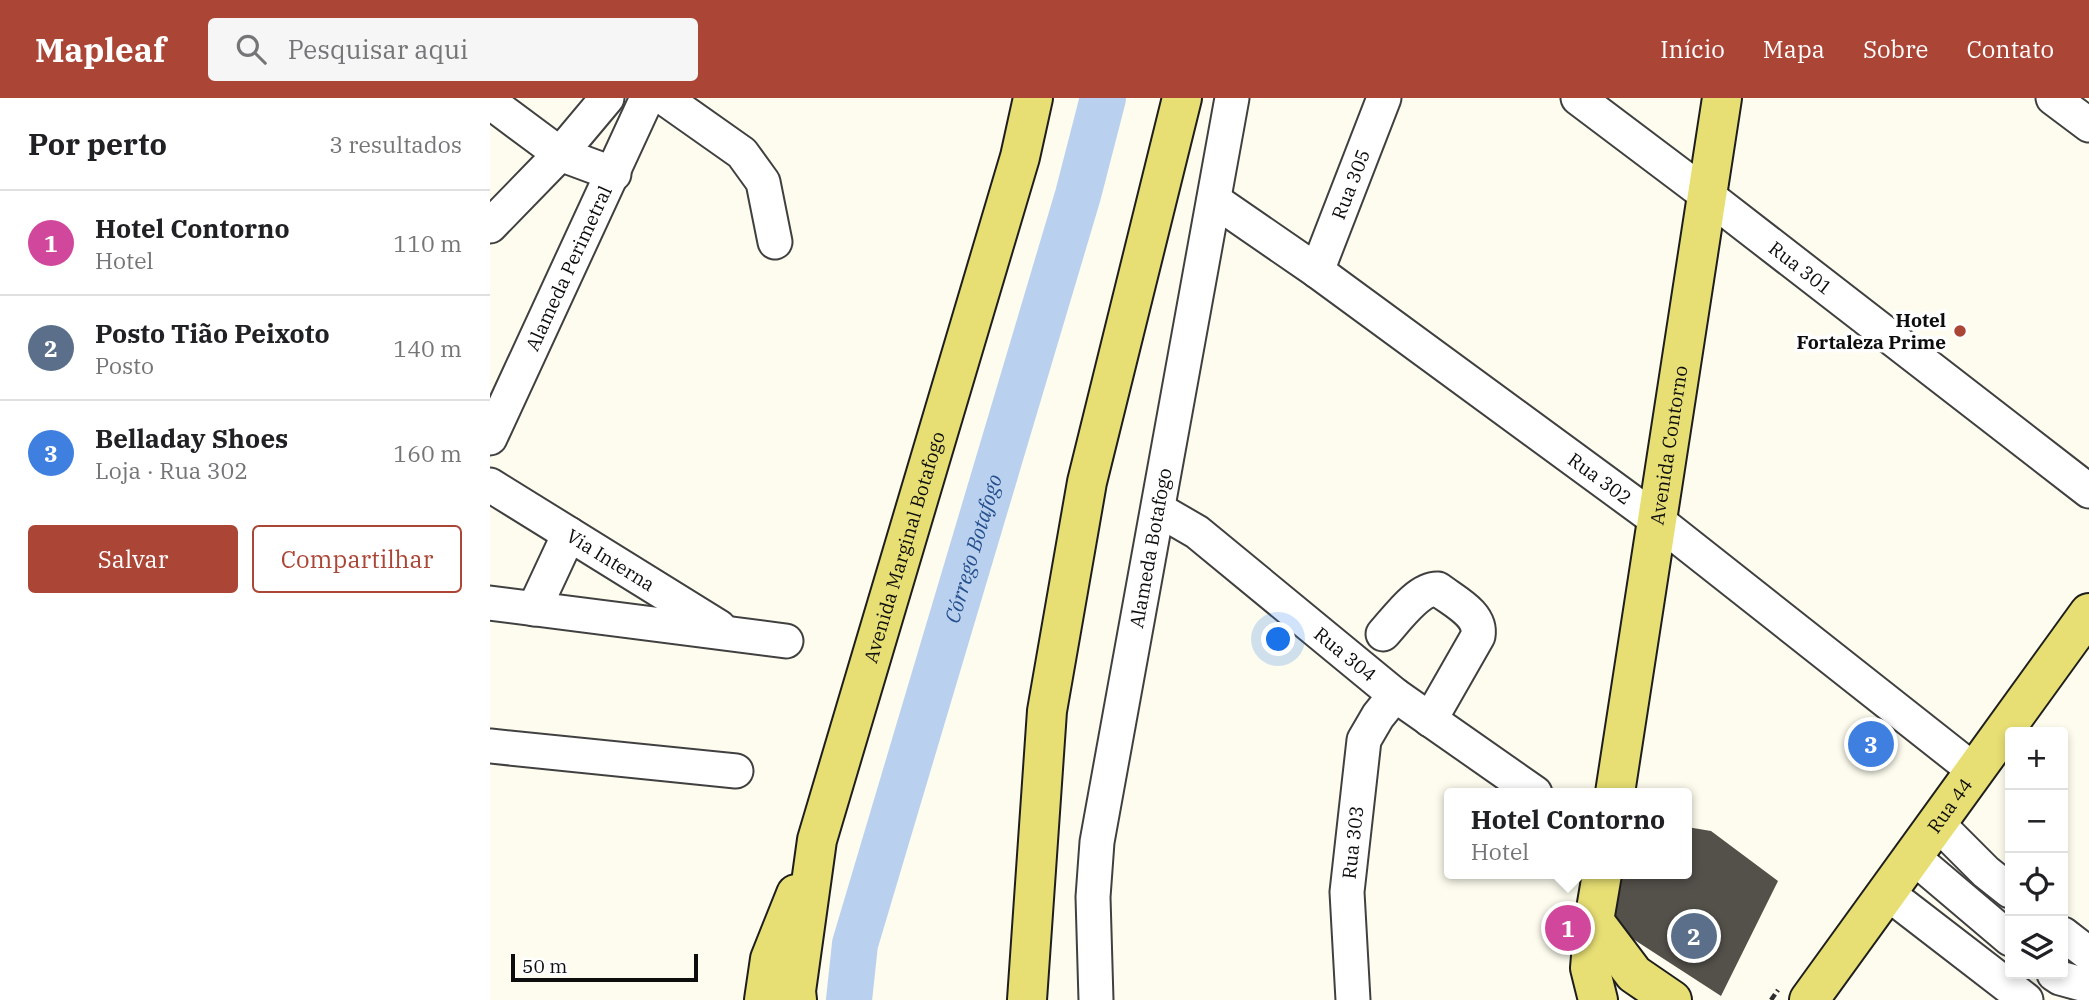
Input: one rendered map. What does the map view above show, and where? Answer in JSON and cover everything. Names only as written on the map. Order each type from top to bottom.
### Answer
[{"type":"main road","name":"Avenida Marginal Botafogo","points":[[797,1000],[796,991],[817,840],[1016,171],[1033,98]]},
{"type":"main road","points":[[1027,1000],[1049,697],[1087,482],[1182,98]]},
{"type":"main road","name":"Avenida Contorno","points":[[1616,788],[1722,98]]},
{"type":"main road","name":"Rua 44","points":[[1809,1000],[2089,613]]},
{"type":"main road","points":[[764,1000],[770,959],[817,840]]},
{"type":"main road","points":[[1598,1000],[1590,968],[1601,879]]},
{"type":"main road","points":[[1594,921],[1634,974],[1672,1000]]},
{"type":"street","points":[[490,226],[559,154],[607,98]]},
{"type":"street","name":"Alameda Perimetral","points":[[490,438],[647,98]]},
{"type":"street","points":[[664,98],[742,153],[763,181],[775,242]]},
{"type":"street","name":"Alameda Botafogo","points":[[1096,1000],[1093,897],[1097,842],[1232,98]]},
{"type":"street","name":"Rua 305","points":[[1317,271],[1384,98]]},
{"type":"street","name":"Rua 301","points":[[1578,98],[1709,196],[2089,491]]},
{"type":"street","points":[[2053,98],[2089,125]]},
{"type":"street","points":[[490,102],[559,154],[614,174]]},
{"type":"street","name":"Rua 302","points":[[1214,200],[1317,271],[1657,522],[1976,772]]},
{"type":"street","name":"Via Interna","points":[[490,485],[730,634]]},
{"type":"street","name":"Rua 304","points":[[1159,510],[1198,532],[1395,695],[1528,788]]},
{"type":"street","points":[[534,609],[569,534]]},
{"type":"street","points":[[1383,634],[1422,592],[1432,588],[1438,589],[1474,616],[1479,627],[1478,636],[1430,720]]},
{"type":"street","name":"Via Interna","points":[[490,603],[786,641]]},
{"type":"street","name":"Rua 303","points":[[1353,1000],[1347,892],[1364,740],[1395,695]]},
{"type":"street","points":[[490,746],[736,771]]},
{"type":"street","points":[[1937,823],[2005,887]]},
{"type":"street","points":[[1912,856],[2005,935]]},
{"type":"street","points":[[1886,892],[2026,1000]]},
{"type":"street","points":[[2068,938],[2089,954]]},
{"type":"street","points":[[2064,979],[2089,986]]},
{"type":"building","points":[[1692,828],[1711,831],[1778,881],[1721,996],[1613,926],[1621,879],[1692,879]]},
{"type":"waterway","name":"Córrego Botafogo","points":[[849,1000],[855,944],[1078,195],[1103,98]]},
{"type":"place","name":"Hotel Fortaleza Prime","points":[[1960,331]]},
{"type":"place","name":"Belladay Shoes","points":[[1871,744]]},
{"type":"place","name":"Hotel Contorno","points":[[1568,928]]},
{"type":"place","name":"Posto Tião Peixoto","points":[[1694,936]]}]
